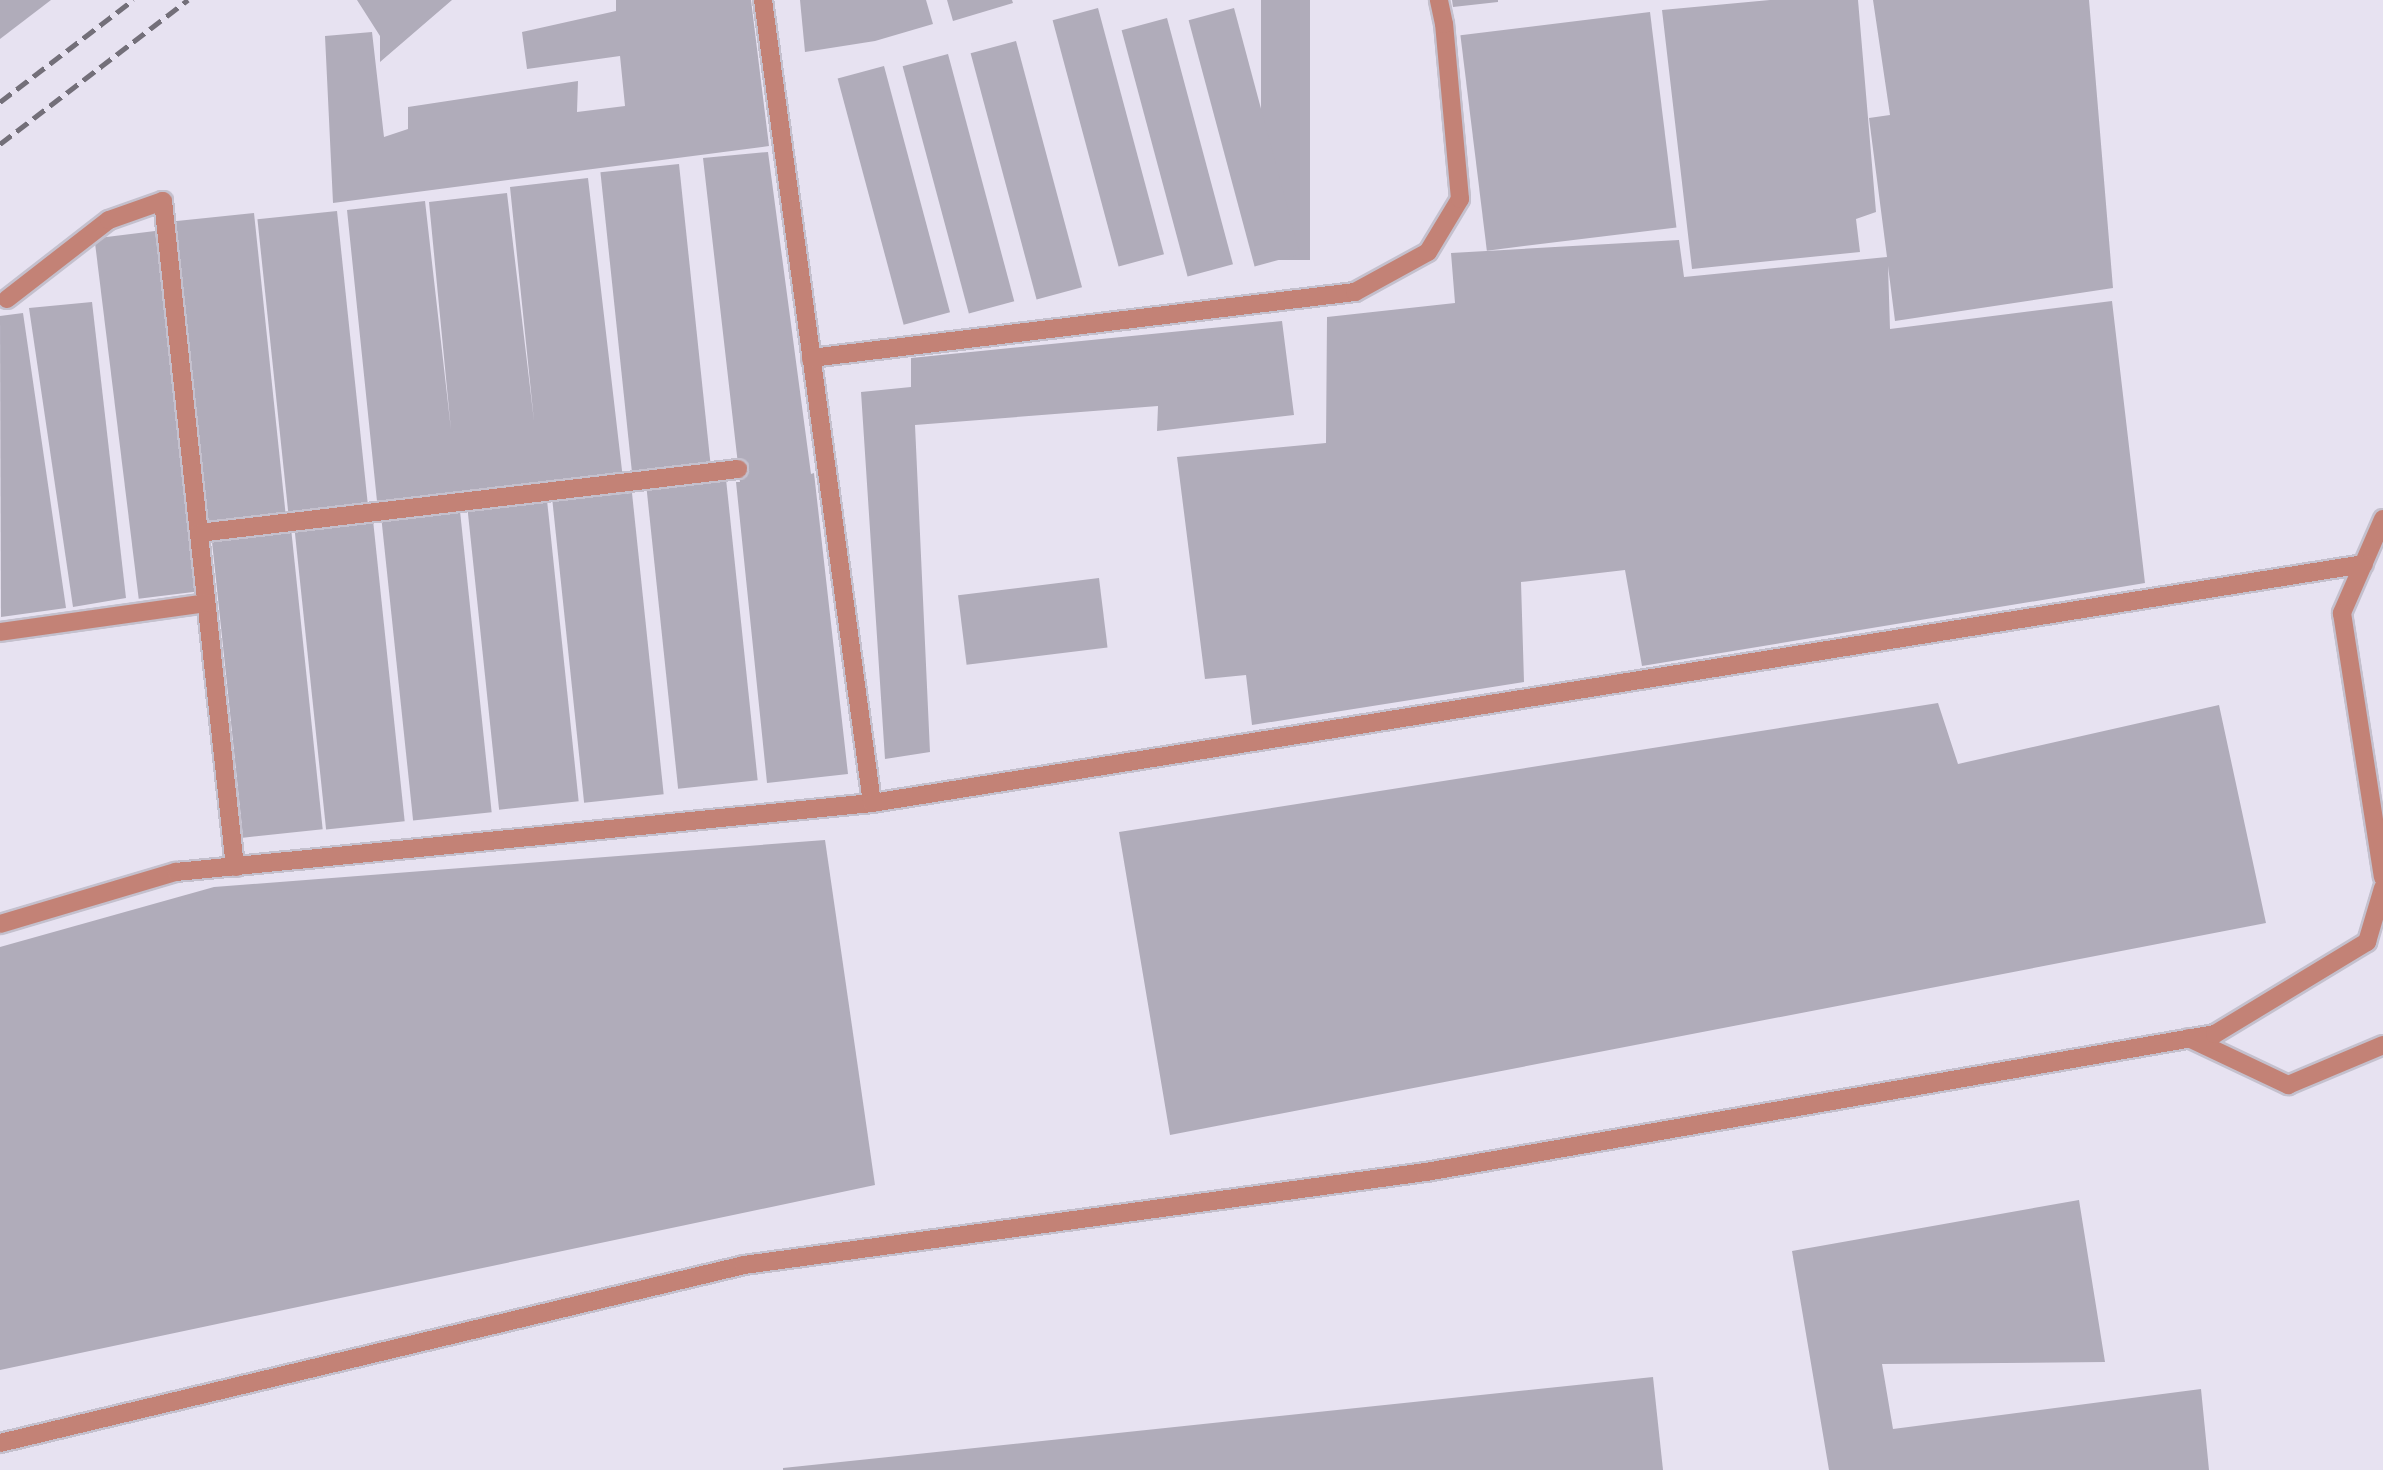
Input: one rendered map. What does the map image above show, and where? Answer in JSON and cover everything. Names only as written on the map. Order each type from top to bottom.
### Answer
[{"type":"street","points":[[763,0],[872,803]]},
{"type":"street","points":[[811,358],[1355,292],[1428,252],[1460,199],[1444,24],[1438,0]]},
{"type":"street","points":[[7,299],[109,220],[163,201],[235,867]]},
{"type":"street","points":[[199,533],[738,469]]},
{"type":"street","points":[[2383,519],[2342,613],[2383,877]]},
{"type":"street","points":[[0,924],[176,872],[872,803],[2364,564]]},
{"type":"street","points":[[0,632],[206,603]]},
{"type":"street","points":[[0,1443],[744,1265],[1426,1172],[2215,1034],[2367,942],[2383,888]]},
{"type":"street","points":[[2189,1038],[2288,1084],[2383,1045]]},
{"type":"building","points":[[0,0],[51,0],[0,39]]},
{"type":"building","points":[[357,0],[452,0],[380,62],[380,36]]},
{"type":"building","points":[[616,0],[751,0],[769,146],[333,203],[325,36],[372,32],[384,137],[408,129],[408,107],[578,81],[577,112],[625,106],[620,56],[527,69],[522,32],[616,11]]},
{"type":"building","points":[[800,0],[926,0],[933,24],[875,41],[805,52]]},
{"type":"building","points":[[947,0],[1012,0],[1013,3],[953,21]]},
{"type":"building","points":[[1261,0],[1310,0],[1310,260],[1261,260]]},
{"type":"building","points":[[1452,0],[1498,0],[1498,2],[1453,7]]},
{"type":"building","points":[[1770,0],[1858,0],[1876,212],[1856,219],[1860,252],[1692,269],[1662,10]]},
{"type":"building","points":[[1873,0],[2089,0],[2113,288],[1895,321],[1888,266],[1890,329],[2112,301],[2145,583],[1642,666],[1625,570],[1521,582],[1524,682],[1252,725],[1246,675],[1205,679],[1177,457],[1326,443],[1327,317],[1455,303],[1451,253],[1679,240],[1684,277],[1887,257],[1869,118],[1890,115]]},
{"type":"building","points":[[1098,8],[1164,254],[1119,266],[1053,20]]},
{"type":"building","points":[[1234,8],[1300,254],[1255,266],[1189,20]]},
{"type":"building","points":[[1650,12],[1676,227],[1487,251],[1460,35]]},
{"type":"building","points":[[1167,18],[1233,264],[1188,276],[1122,30]]},
{"type":"building","points":[[1016,41],[1082,287],[1037,299],[971,53]]},
{"type":"building","points":[[948,54],[1014,301],[969,313],[903,66]]},
{"type":"building","points":[[884,66],[950,312],[904,325],[838,78]]},
{"type":"building","points":[[768,152],[811,474],[814,473],[848,774],[767,783],[736,482],[740,482],[703,158]]},
{"type":"building","points":[[679,164],[711,464],[632,473],[600,172]]},
{"type":"building","points":[[588,178],[623,479],[378,511],[347,210],[425,201],[451,430],[429,202],[507,193],[534,421],[510,187]]},
{"type":"building","points":[[337,211],[369,512],[289,521],[257,219]]},
{"type":"building","points":[[254,213],[286,513],[206,522],[174,221]]},
{"type":"building","points":[[155,231],[199,591],[139,599],[94,238]]},
{"type":"building","points":[[92,302],[126,598],[73,607],[29,308]]},
{"type":"building","points":[[23,313],[66,608],[1,617],[0,316]]},
{"type":"building","points":[[1282,321],[1294,415],[1157,431],[1158,406],[915,425],[930,752],[885,759],[861,392],[911,387],[911,358]]},
{"type":"building","points":[[726,479],[758,780],[678,789],[646,487]]},
{"type":"building","points":[[632,493],[664,794],[584,803],[552,501]]},
{"type":"building","points":[[547,500],[579,801],[499,810],[467,508]]},
{"type":"building","points":[[460,511],[492,812],[413,821],[381,519]]},
{"type":"building","points":[[373,520],[405,821],[326,830],[294,528]]},
{"type":"building","points":[[291,528],[323,829],[243,838],[211,536]]},
{"type":"building","points":[[1099,578],[1108,647],[967,665],[958,595]]},
{"type":"building","points":[[1938,703],[1958,764],[2219,705],[2266,923],[1170,1135],[1119,832]]},
{"type":"building","points":[[825,840],[875,1185],[0,1370],[0,947],[214,887]]},
{"type":"building","points":[[2079,1200],[2105,1362],[1882,1364],[1893,1429],[2201,1389],[2209,1470],[1829,1470],[1792,1251]]},
{"type":"building","points":[[1653,1377],[1663,1470],[783,1470],[783,1468]]},
{"type":"railway","points":[[0,102],[133,0]]},
{"type":"railway","points":[[0,144],[188,0]]}]
